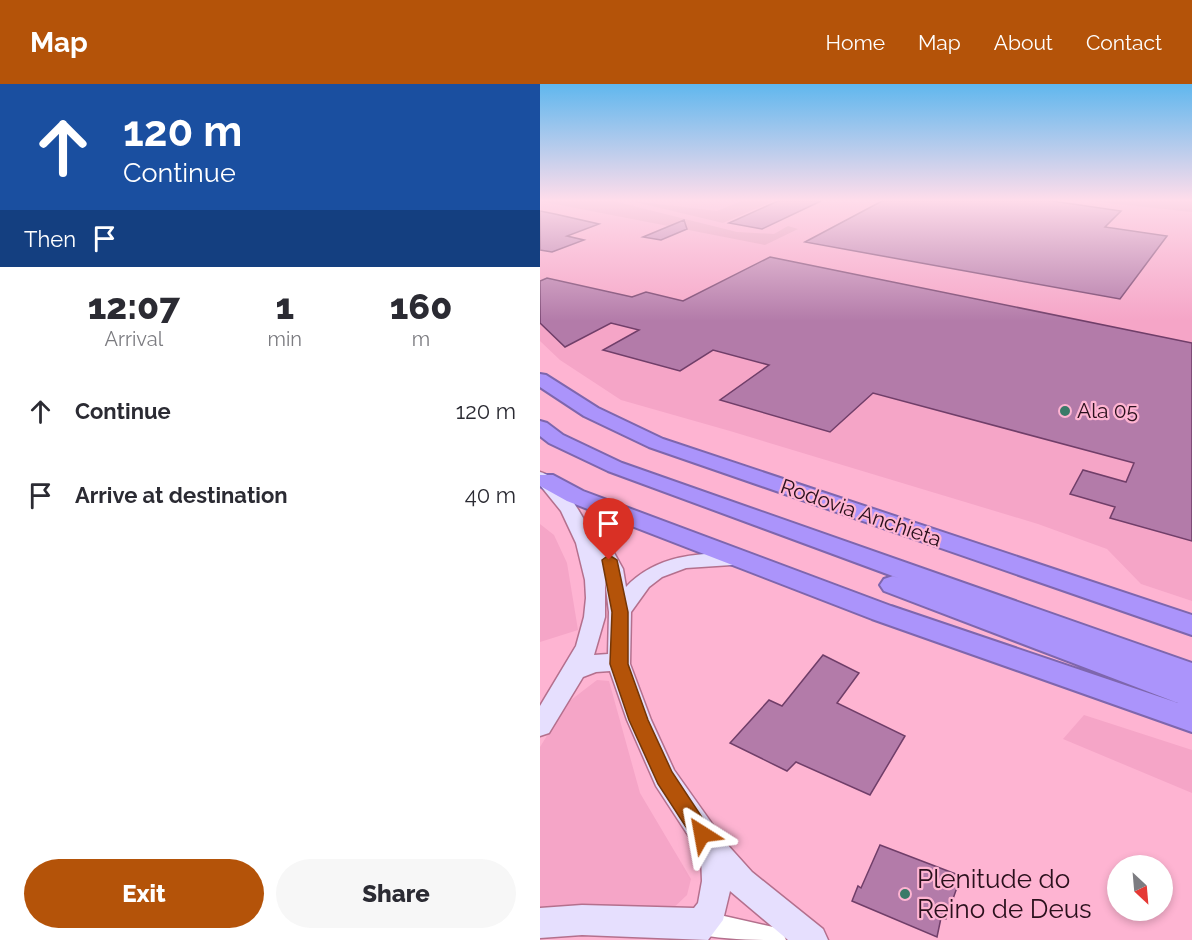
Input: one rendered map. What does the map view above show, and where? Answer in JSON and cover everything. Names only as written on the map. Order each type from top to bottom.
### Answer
[{"type":"highway","name":"Rodovia Anchieta","points":[[540,380],[591,412],[656,443],[1192,625]]},
{"type":"highway","name":"Rodovia Anchieta","points":[[540,427],[556,439],[615,467],[1192,674]]},
{"type":"highway","points":[[540,447],[597,475],[1192,696]]},
{"type":"highway","points":[[543,478],[574,496],[981,650],[1192,720]]},
{"type":"main road","points":[[540,726],[574,671],[591,636],[594,622],[594,595],[589,551],[570,510],[543,478]]},
{"type":"main road","points":[[589,551],[606,555],[609,560],[620,612],[619,664],[639,720],[665,778],[715,852],[742,882],[812,940]]},
{"type":"main road","points":[[620,612],[634,588],[656,572],[700,559],[741,560]]},
{"type":"main road","points":[[574,671],[597,662],[607,661],[619,664]]},
{"type":"main road","points":[[540,923],[582,920],[694,932],[712,909],[716,896],[715,852]]},
{"type":"street","points":[[694,932],[773,940]]},
{"type":"shaded area","points":[[540,241],[1192,241],[1192,601],[1141,584],[1107,549],[1038,524],[621,400],[560,360],[540,341]]},
{"type":"shaded area","points":[[744,241],[773,241],[765,245]]},
{"type":"shaded area","points":[[540,524],[554,535],[567,563],[578,630],[540,642]]},
{"type":"shaded area","points":[[597,680],[609,681],[640,793],[691,879],[687,895],[668,913],[540,918],[540,747],[567,703]]},
{"type":"shaded area","points":[[1084,715],[1192,750],[1192,793],[1063,739]]},
{"type":"building","points":[[540,241],[581,241],[552,252],[540,250]]},
{"type":"building","points":[[807,241],[1163,241],[1120,299],[805,242]]},
{"type":"building","name":"Ala 05","points":[[770,257],[1192,343],[1192,541],[1110,518],[1115,507],[1070,494],[1083,470],[1126,482],[1134,463],[873,393],[830,432],[720,400],[769,365],[713,350],[680,371],[603,350],[639,330],[611,323],[565,347],[540,323],[540,281],[547,278],[632,297],[646,292],[683,301]]},
{"type":"building","points":[[823,655],[859,673],[837,703],[905,736],[870,795],[796,762],[787,771],[730,743],[769,700],[782,706]]},
{"type":"building","name":"Plenitude do Reino de Deus","points":[[880,845],[961,876],[946,919],[941,918],[937,937],[852,901],[858,886],[861,888]]},
{"type":"place","name":"Ala 05","points":[[1065,411]]},
{"type":"place","name":"Plenitude do Reino de Deus","points":[[905,894]]},
{"type":"route","points":[[609,560],[613,569],[620,612],[619,664],[639,720],[665,778],[702,834]]}]
